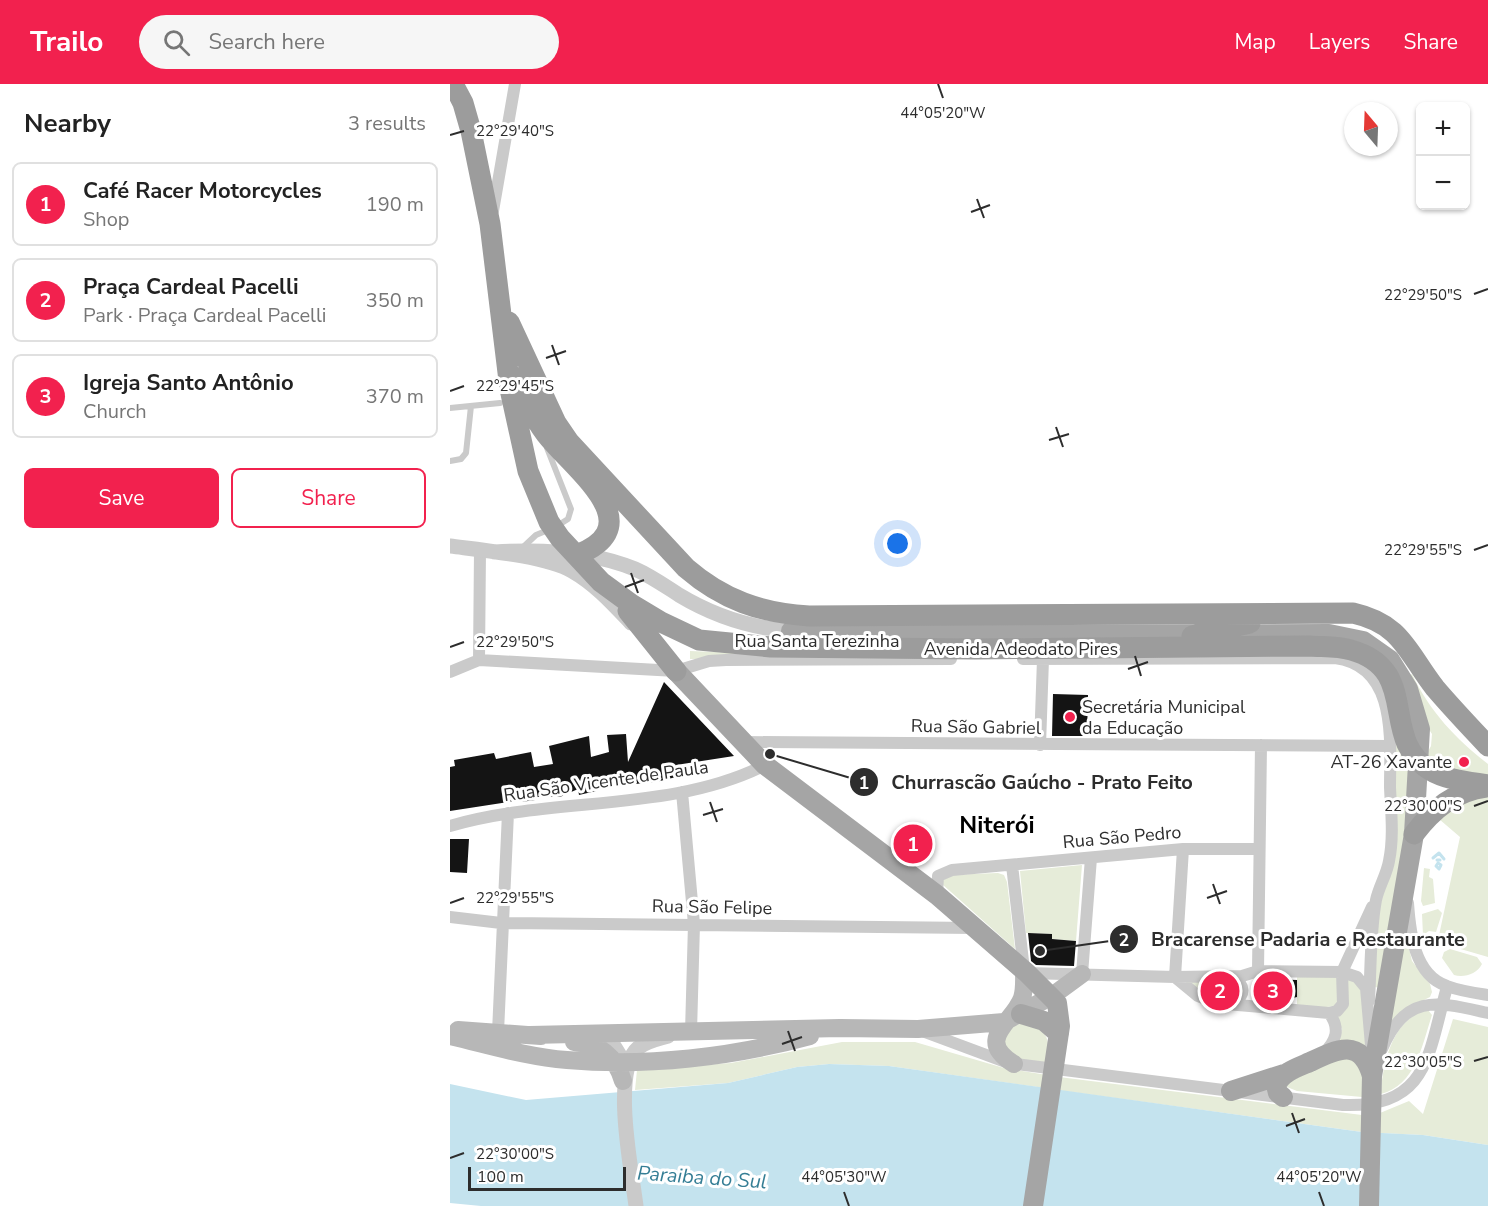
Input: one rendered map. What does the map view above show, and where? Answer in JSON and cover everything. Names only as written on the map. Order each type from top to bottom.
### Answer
[{"type":"highway","points":[[453,84],[456,105],[490,224],[501,302],[505,355],[526,421],[528,471],[549,522],[603,589],[645,629],[676,670]]},
{"type":"highway","points":[[501,302],[515,339],[561,432],[672,554],[734,610],[792,631]]},
{"type":"highway","points":[[526,421],[608,506],[610,526],[607,536],[591,549],[579,554]]},
{"type":"highway","points":[[701,581],[744,605],[787,615],[1353,613],[1374,619],[1392,629],[1406,643],[1444,699],[1488,746]]},
{"type":"highway","name":"Avenida Adeodato Pires","points":[[603,589],[683,633],[699,640],[728,644],[820,650],[1342,648],[1371,659],[1391,680],[1405,745],[1419,762]]},
{"type":"highway","points":[[1192,636],[1288,614]]},
{"type":"highway","points":[[1419,762],[1437,774],[1488,786]]},
{"type":"highway","points":[[1414,834],[1426,818],[1448,800],[1465,792],[1488,786]]},
{"type":"main road","points":[[792,631],[922,635],[1329,634],[1363,641],[1373,646],[1397,668],[1412,697],[1420,729],[1419,762],[1414,834],[1373,1068],[1369,1206]]},
{"type":"main road","points":[[676,670],[765,765],[937,895],[1052,996],[1060,1012],[1059,1038],[1033,1206]]},
{"type":"main road","points":[[1014,1064],[1003,1056],[997,1044],[997,1034],[1012,1018],[1022,998],[1025,971]]},
{"type":"main road","points":[[1012,1018],[1052,996],[1082,974]]},
{"type":"main road","points":[[450,1030],[593,1039],[686,1032],[840,1028],[918,1029],[1012,1018],[1044,1021],[1059,1038]]},
{"type":"main road","points":[[450,1036],[547,1058],[635,1061],[732,1052],[800,1039],[840,1028]]},
{"type":"main road","points":[[593,1039],[625,1074]]},
{"type":"main road","points":[[1231,1091],[1284,1074],[1337,1050],[1353,1050],[1373,1068]]},
{"type":"main road","points":[[1283,1097],[1278,1093],[1276,1085],[1284,1074]]},
{"type":"street","points":[[490,224],[515,84]]},
{"type":"street","points":[[450,546],[488,551],[570,569],[603,589]]},
{"type":"street","points":[[488,551],[520,550],[579,554],[638,570],[690,601],[728,619],[746,625],[792,631]]},
{"type":"street","points":[[479,660],[488,551]]},
{"type":"street","points":[[603,589],[602,585],[607,572],[624,568],[638,570]]},
{"type":"street","name":"Rua Santa Terezinha","points":[[450,672],[479,660],[676,670],[709,661],[726,660],[1335,658],[1351,662],[1365,670],[1374,681],[1388,707],[1390,746]]},
{"type":"street","points":[[1040,745],[1043,659]]},
{"type":"street","name":"Rua São Gabriel","points":[[742,742],[1390,746]]},
{"type":"street","points":[[1258,971],[1261,746]]},
{"type":"street","points":[[1175,977],[1206,1000],[1235,1006],[1329,1013],[1338,1011],[1343,1004],[1342,972],[1376,899],[1391,851],[1390,746]]},
{"type":"street","name":"Rua São Vicente de Paula","points":[[450,826],[508,813],[682,792],[733,780],[765,765]]},
{"type":"street","points":[[636,1206],[625,1074],[637,1048],[660,1038],[686,1032],[694,924],[682,792]]},
{"type":"street","points":[[498,1032],[501,923],[508,813]]},
{"type":"street","points":[[1175,977],[1183,849]]},
{"type":"street","name":"Rua São Pedro","points":[[937,895],[936,880],[942,872],[1183,849],[1258,849]]},
{"type":"street","points":[[1082,974],[1091,858]]},
{"type":"street","points":[[1012,865],[1025,971],[1175,977],[1236,977],[1258,971],[1342,972],[1362,981],[1369,1001]]},
{"type":"street","points":[[1407,877],[1412,943],[1428,972],[1448,987],[1488,996]]},
{"type":"street","points":[[1373,1068],[1369,1001],[1376,899]]},
{"type":"street","name":"Rua São Felipe","points":[[450,917],[501,923],[974,928]]},
{"type":"street","points":[[918,1029],[1014,1064],[1360,1105],[1385,1101],[1401,1094],[1414,1082],[1424,1065],[1448,987]]},
{"type":"street","points":[[1373,1068],[1386,1041],[1399,1022],[1420,1006],[1443,1003],[1488,1013]]},
{"type":"street","points":[[1320,1057],[1336,1033],[1336,1023],[1329,1013]]},
{"type":"lane","points":[[450,408],[500,403]]},
{"type":"lane","points":[[450,460],[461,459],[466,453],[471,406]]},
{"type":"lane","points":[[520,550],[536,535],[568,519],[571,509],[526,421]]},
{"type":"lane","points":[[1235,1006],[1243,999],[1246,990],[1244,983],[1236,977]]},
{"type":"green space","points":[[690,651],[818,656],[1333,651],[1362,658],[1380,670],[1389,685],[1399,737],[1405,754],[1417,768],[1410,844],[1383,988],[1374,987],[1379,907],[1394,860],[1393,732],[1390,708],[1378,676],[1359,661],[1333,655],[690,659]]},
{"type":"green space","points":[[1412,674],[1427,701],[1445,724],[1488,764],[1488,779],[1447,770],[1426,755],[1431,746],[1432,734],[1424,722],[1409,676]]},
{"type":"green space","points":[[1488,796],[1488,957],[1440,943],[1438,940],[1460,837],[1439,819],[1462,801]]},
{"type":"green space","points":[[1082,865],[1076,941],[1052,939],[1051,934],[1026,933],[1020,871]]},
{"type":"green space","points":[[1424,868],[1430,869],[1429,877],[1433,879],[1435,903],[1423,906],[1421,901]]},
{"type":"green space","points":[[998,873],[1004,875],[1007,882],[1015,949],[942,884],[943,879],[948,875]]},
{"type":"green space","points":[[1438,909],[1442,913],[1436,932],[1429,931],[1423,935],[1422,914]]},
{"type":"green space","points":[[1404,927],[1412,961],[1430,984],[1432,992],[1430,997],[1414,1005],[1387,1030]]},
{"type":"green space","points":[[1450,949],[1477,957],[1482,964],[1470,974],[1454,975],[1442,958],[1444,952]]},
{"type":"green space","points":[[1297,973],[1337,974],[1340,1006],[1297,1009]]},
{"type":"green space","points":[[1237,979],[1244,987],[1241,999],[1217,1001],[1182,980]]},
{"type":"green space","points":[[1347,979],[1355,982],[1362,990],[1367,1053],[1341,1043],[1339,1039],[1342,1029],[1335,1015]]},
{"type":"green space","points":[[1428,1010],[1432,1015],[1421,1051],[1410,1073],[1393,1089],[1381,1094],[1387,1056],[1398,1032],[1416,1014]]},
{"type":"green space","points":[[1453,1019],[1488,1027],[1488,1145],[1423,1135],[1380,1133],[1380,1113],[1409,1101],[1423,1114]]},
{"type":"green space","points":[[1026,1021],[1044,1033],[1046,1037],[1048,1042],[1047,1063],[1017,1059],[1007,1054],[1003,1031]]},
{"type":"green space","points":[[842,1042],[915,1042],[1004,1068],[1047,1075],[1045,1088],[889,1066],[829,1064],[797,1067],[728,1083],[635,1090],[637,1070],[731,1063]]},
{"type":"green space","points":[[1336,1056],[1353,1059],[1362,1074],[1362,1097],[1297,1091],[1287,1087],[1286,1084]]},
{"type":"green space","points":[[1059,1077],[1362,1115],[1362,1132],[1057,1090]]},
{"type":"water","name":"Paraiba do Sul","points":[[829,1064],[889,1066],[1362,1132],[1423,1135],[1488,1145],[1488,1206],[481,1206],[450,1203],[450,1084],[526,1100],[728,1083],[797,1067]]},
{"type":"building","points":[[664,682],[734,756],[676,765],[680,776],[656,782],[614,786],[613,781],[595,786],[596,791],[579,795],[578,789],[560,797],[534,797],[535,800],[450,811],[450,767],[455,766],[454,760],[494,753],[496,759],[531,752],[534,767],[553,764],[549,746],[589,736],[591,757],[609,752],[607,735],[626,734],[628,762]]},
{"type":"building","name":"Secretária Municipal da Educação","points":[[1053,694],[1088,695],[1087,736],[1052,736]]},
{"type":"building","points":[[450,839],[469,839],[467,873],[450,872]]},
{"type":"building","points":[[1028,933],[1052,934],[1052,939],[1076,941],[1074,966],[1036,965],[1031,961]]},
{"type":"building","points":[[1262,979],[1297,980],[1297,997],[1293,998],[1293,1001],[1263,999]]},
{"type":"waterway","points":[[1433,858],[1439,853],[1444,859]]},
{"type":"waterway","points":[[1438,863],[1441,865],[1439,869],[1436,866],[1438,863]]},
{"type":"place","name":"Secretária Municipal da Educação","points":[[1070,717]]},
{"type":"place","name":"Churrascão Gaúcho - Prato Feito","points":[[770,754]]},
{"type":"place","name":"AT-26 Xavante","points":[[1464,762]]},
{"type":"place","name":"Café Racer Motorcycles","points":[[913,844]]},
{"type":"place","name":"Bracarense Padaria e Restaurante","points":[[1040,951]]},
{"type":"place","name":"Praça Cardeal Pacelli","points":[[1220,991]]},
{"type":"place","name":"Igreja Santo Antônio","points":[[1273,991]]},
{"type":"district","name":"Niterói","points":[[997,825]]}]
